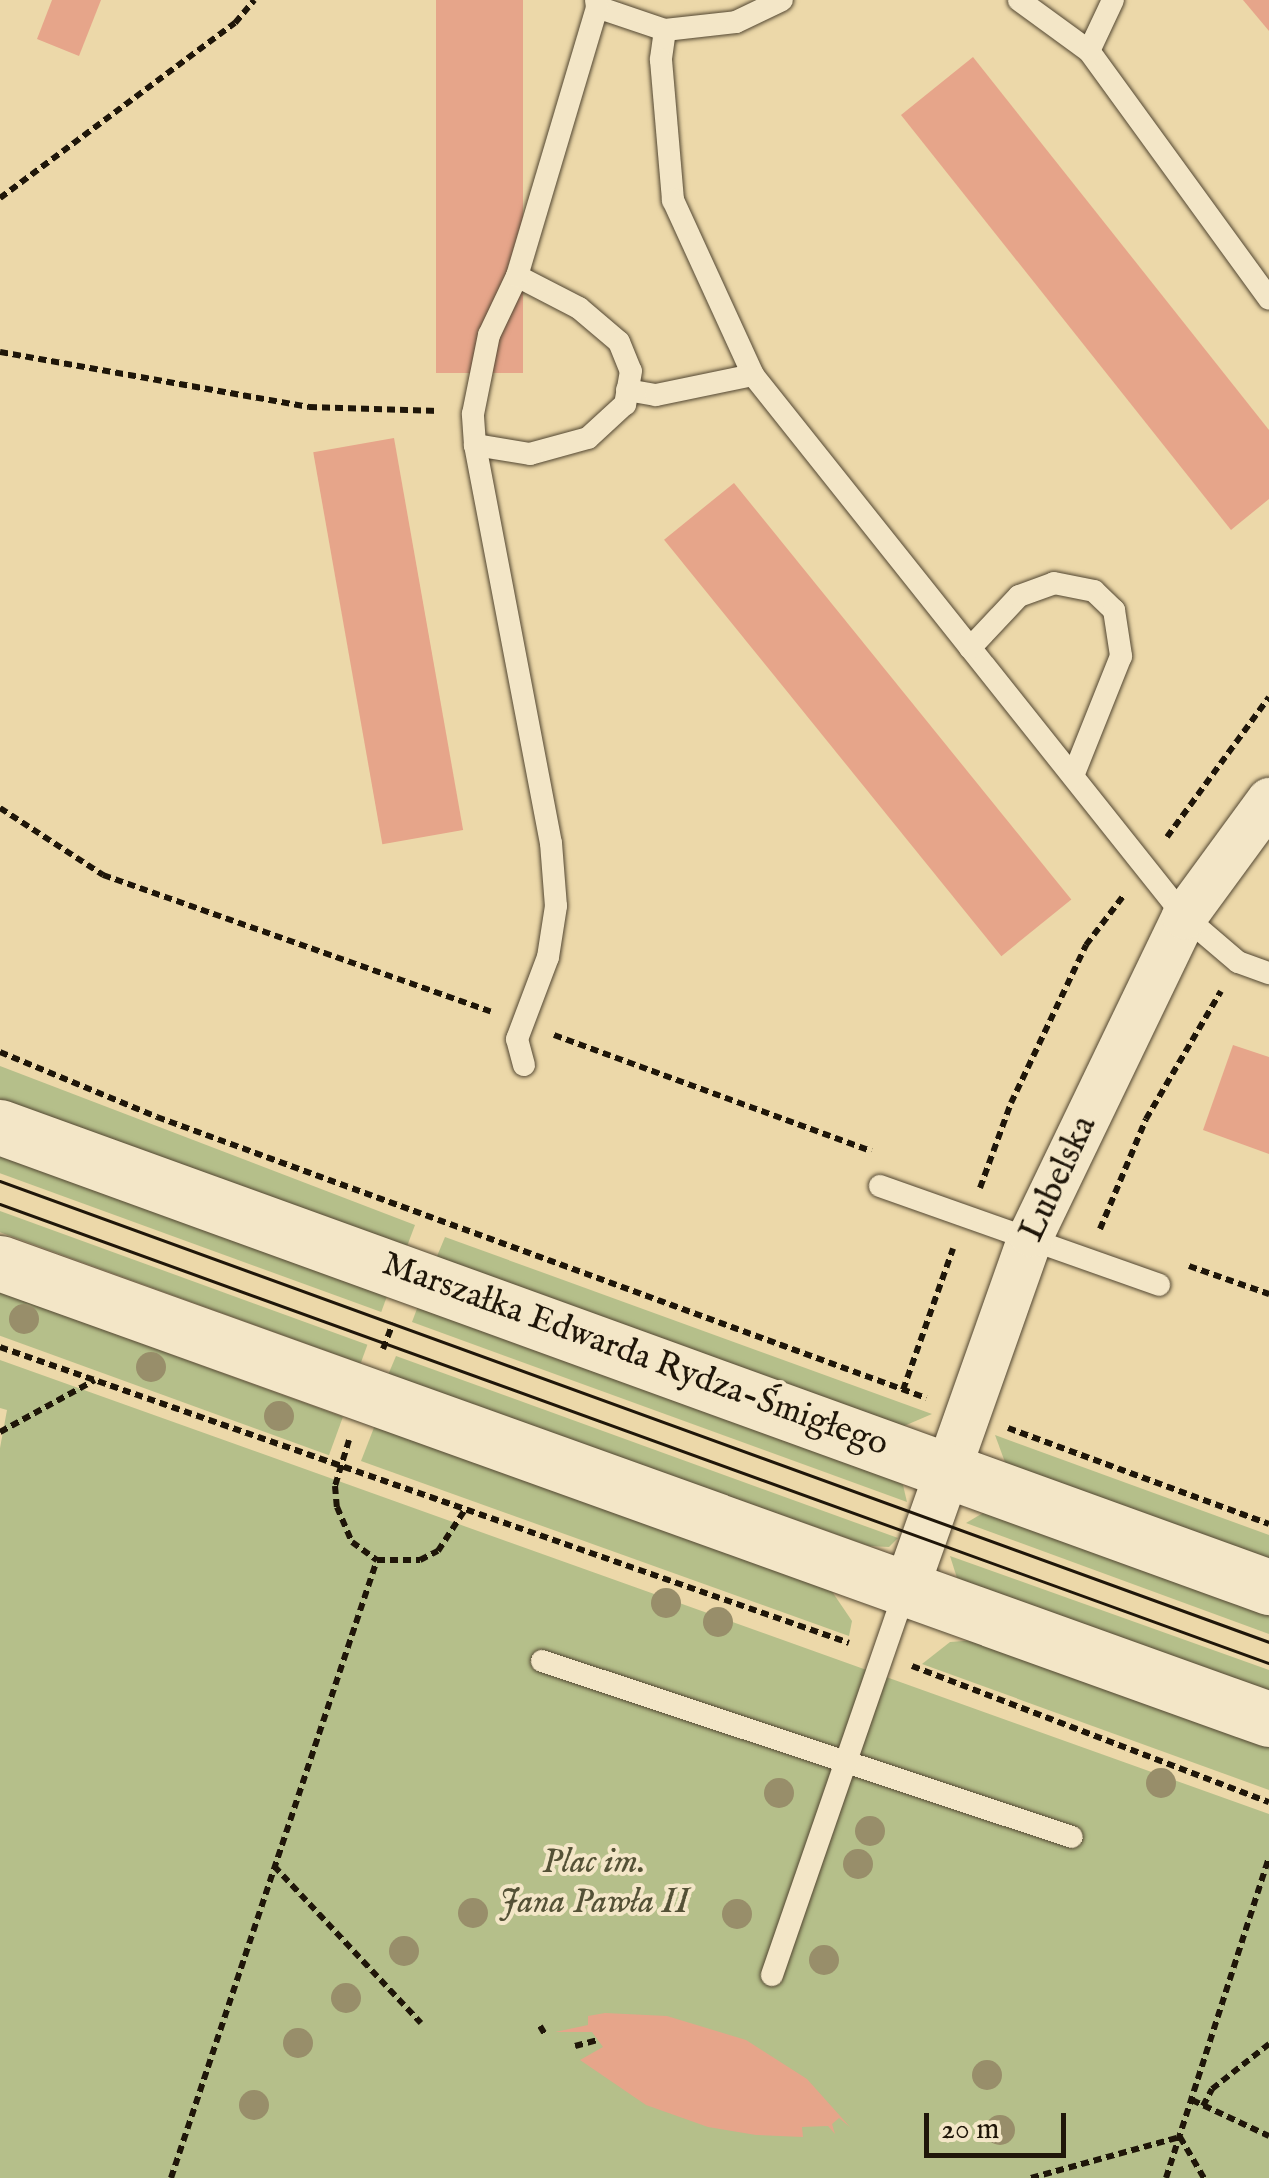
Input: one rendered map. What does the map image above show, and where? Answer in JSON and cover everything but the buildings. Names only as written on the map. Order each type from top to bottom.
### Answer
[{"type":"street","name":"Lubelska","points":[[906,1586],[1030,1234],[1184,916],[1269,800]]},
{"type":"street","name":"Marszałka Edwarda Rydza-Śmigłego","points":[[0,1127],[412,1272],[1269,1587]]},
{"type":"street","points":[[0,1263],[1269,1719]]},
{"type":"lane","points":[[524,1065],[516,1039],[548,957],[555,891],[475,445],[473,414],[490,335],[517,276],[597,4],[665,30],[736,22],[782,0]]},
{"type":"lane","points":[[1020,0],[1089,51],[1269,299]]},
{"type":"lane","points":[[1089,51],[1113,0]]},
{"type":"lane","points":[[665,30],[661,60],[674,200],[753,375],[1184,916],[1238,962],[1269,974]]},
{"type":"lane","points":[[475,445],[530,454],[588,438],[625,404],[631,370],[619,342],[580,308],[517,276]]},
{"type":"lane","points":[[628,390],[656,395],[753,375]]},
{"type":"lane","points":[[970,648],[1019,596],[1054,584],[1094,592],[1114,610],[1120,656],[1073,776]]},
{"type":"lane","points":[[880,1186],[1030,1234],[1159,1285]]},
{"type":"lane","points":[[772,1975],[906,1586]]},
{"type":"lane","points":[[542,1661],[1072,1837]]},
{"type":"path","points":[[0,198],[235,23],[254,0]]},
{"type":"path","points":[[0,352],[309,407],[473,414]]},
{"type":"path","points":[[903,1390],[1011,1103],[1086,945],[1269,698]]},
{"type":"path","points":[[0,808],[103,875],[887,1157]]},
{"type":"path","points":[[1084,1256],[1146,1118],[1238,962]]},
{"type":"path","points":[[0,1052],[157,1117],[1269,1524]]},
{"type":"path","points":[[970,1186],[980,1188]]},
{"type":"path","points":[[434,1216],[335,1486],[342,1525],[352,1542],[377,1560],[420,1560],[438,1551],[466,1508]]},
{"type":"path","points":[[0,1347],[883,1655],[1269,1802]]},
{"type":"path","points":[[0,1432],[96,1379]]},
{"type":"path","points":[[171,2178],[377,1560]]},
{"type":"path","points":[[1166,2178],[1269,1857]]},
{"type":"path","points":[[274,1866],[420,2023]]},
{"type":"path","points":[[540,2026],[546,2036]]},
{"type":"path","points":[[575,2046],[598,2040]]},
{"type":"path","points":[[1203,2106],[1212,2089],[1269,2044]]},
{"type":"path","points":[[1192,2100],[1269,2136]]},
{"type":"path","points":[[1031,2178],[1180,2137]]},
{"type":"path","points":[[1180,2137],[1204,2178]]},
{"type":"green space","points":[[0,1066],[415,1225],[406,1249],[0,1099]]},
{"type":"green space","points":[[0,1152],[388,1293],[381,1312],[0,1173]]},
{"type":"green space","points":[[0,1211],[367,1345],[361,1364],[0,1232]]},
{"type":"green space","points":[[445,1237],[932,1414],[904,1426],[435,1261]]},
{"type":"green space","points":[[0,1292],[343,1417],[329,1455],[0,1336]]},
{"type":"green space","points":[[418,1306],[892,1476],[903,1485],[907,1502],[412,1322]]},
{"type":"green space","points":[[396,1356],[898,1538],[889,1547],[869,1546],[388,1375]]},
{"type":"green space","name":"Plac im. Jana Pawła II","points":[[0,1360],[1269,1814],[1269,2178],[0,2178],[0,1448],[7,1410],[0,1408]]},
{"type":"green space","points":[[375,1425],[831,1590],[852,1621],[849,1636],[361,1461]]},
{"type":"green space","points":[[995,1435],[1269,1535],[1269,1559],[1006,1465]]},
{"type":"green space","points":[[983,1513],[1269,1613],[1269,1634],[966,1523]]},
{"type":"green space","points":[[950,1556],[1269,1670],[1269,1692],[957,1578]]},
{"type":"green space","points":[[977,1640],[1269,1745],[1269,1790],[922,1664],[950,1642]]},
{"type":"tram line","points":[[0,1181],[1269,1642]]},
{"type":"tram line","points":[[0,1204],[1269,1663]]}]
